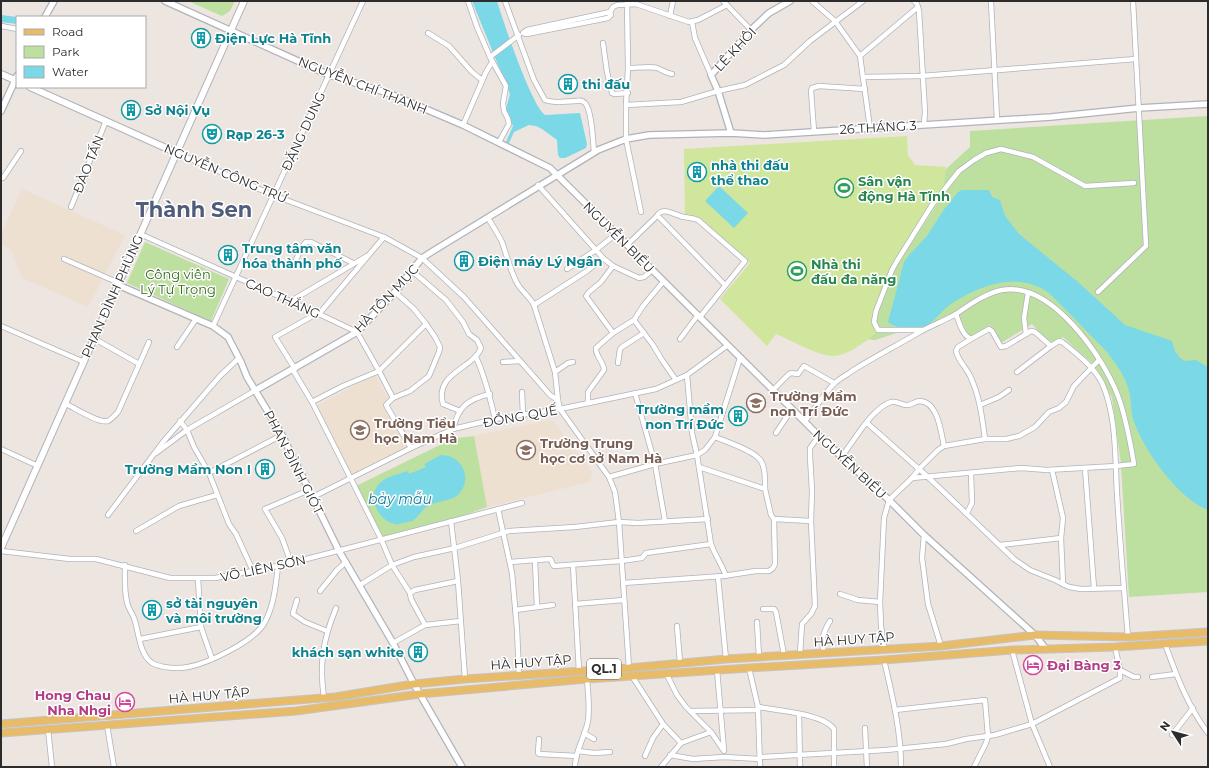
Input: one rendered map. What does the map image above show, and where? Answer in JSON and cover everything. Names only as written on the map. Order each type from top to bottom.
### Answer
[{"type":"main road","name":"PHAN ĐÌNH PHÙNG","points":[[1,550],[244,1]]},
{"type":"main road","points":[[1,74],[16,79]]},
{"type":"main road","name":"NGUYỄN CÔNG TRỨ","points":[[32,88],[177,153]]},
{"type":"main road","name":"HÀ HUY TẬP","points":[[1,724],[324,698],[414,684],[465,679],[884,648],[941,646],[1035,635],[1128,637],[1208,632]]},
{"type":"main road","name":"HÀ HUY TẬP","points":[[1,733],[304,710],[420,694],[587,679],[1044,648],[1115,647],[1208,641]]},
{"type":"main road","points":[[629,668],[632,676]]},
{"type":"street","points":[[46,16],[54,1]]},
{"type":"street","name":"NGUYỄN CHÍ THANH","points":[[165,1],[329,75],[388,93],[463,125],[550,168],[557,175]]},
{"type":"street","name":"ĐẶNG DUNG","points":[[213,326],[363,1]]},
{"type":"street","points":[[468,1],[477,27],[506,86],[503,103],[504,111],[509,124],[499,142]]},
{"type":"street","points":[[505,1],[516,37],[534,80],[545,100],[552,103],[578,100],[584,102],[586,105],[589,112],[594,152]]},
{"type":"street","points":[[670,16],[673,1]]},
{"type":"street","points":[[723,1],[751,30]]},
{"type":"street","name":"LÊ KHÔI","points":[[731,134],[718,91],[711,75],[751,30],[769,13],[790,1]]},
{"type":"street","points":[[812,1],[835,21],[860,56],[870,128]]},
{"type":"street","points":[[626,105],[680,102],[745,85],[784,65],[810,41],[863,1]]},
{"type":"street","points":[[914,1],[918,7],[925,112],[924,124]]},
{"type":"street","points":[[991,1],[997,120]]},
{"type":"street","points":[[1098,292],[1146,246],[1133,1]]},
{"type":"street","points":[[627,3],[628,93],[626,105],[626,139],[641,212]]},
{"type":"street","points":[[463,125],[492,58],[516,37],[527,30],[610,12],[613,7],[627,3],[636,4],[688,22],[692,22],[727,5]]},
{"type":"street","points":[[860,56],[918,7]]},
{"type":"street","points":[[692,22],[695,38],[711,75]]},
{"type":"street","points":[[1,26],[16,29]]},
{"type":"street","points":[[428,33],[449,46],[472,72],[482,80]]},
{"type":"street","points":[[603,43],[607,72],[612,93],[628,93]]},
{"type":"street","points":[[863,77],[922,76],[1136,59]]},
{"type":"street","points":[[628,68],[652,67],[672,74]]},
{"type":"street","points":[[1,111],[16,79]]},
{"type":"street","points":[[814,131],[812,88],[819,86],[865,89]]},
{"type":"street","name":"26 THÁNG 3","points":[[557,175],[594,152],[626,139],[649,135],[764,135],[1051,117],[1139,108],[1208,104]]},
{"type":"street","name":"ĐÀO TẤN","points":[[71,207],[106,121]]},
{"type":"street","points":[[923,330],[878,330],[874,322],[876,311],[892,270],[932,205],[959,171],[974,160],[986,153],[1001,149],[1033,157],[1085,186],[1134,183]]},
{"type":"street","points":[[3,178],[21,151]]},
{"type":"street","name":"NGUYỄN CÔNG TRỨ","points":[[177,153],[273,195],[384,237],[422,258],[441,274],[464,297],[550,395],[558,400]]},
{"type":"street","name":"HÀ TÔN MỤC","points":[[152,457],[187,430],[294,370],[356,332],[395,292],[422,258],[488,218],[538,185],[557,175]]},
{"type":"street","name":"NGUYỄN BIỂU","points":[[557,175],[819,436],[1035,635],[1044,648]]},
{"type":"street","points":[[538,185],[603,258],[613,266],[639,278],[644,277],[652,270]]},
{"type":"street","points":[[626,245],[658,214],[662,212],[670,212],[685,218],[698,220],[744,261],[726,285],[680,339]]},
{"type":"street","points":[[657,216],[726,285]]},
{"type":"street","points":[[488,218],[501,241],[507,262],[517,284],[534,305],[555,372],[560,408],[609,477],[615,492],[619,522],[629,668]]},
{"type":"street","name":"CAO THẮNG","points":[[140,234],[318,313],[356,332]]},
{"type":"street","points":[[567,269],[596,250],[616,234]]},
{"type":"street","points":[[384,237],[318,313],[274,337],[312,402],[381,539],[392,565],[410,593],[411,599],[425,626]]},
{"type":"street","points":[[294,265],[301,248],[306,242],[311,242],[331,254],[353,263]]},
{"type":"street","points":[[291,301],[370,254]]},
{"type":"street","points":[[534,305],[587,271],[603,258]]},
{"type":"street","points":[[64,259],[119,284]]},
{"type":"street","points":[[613,266],[601,282],[586,296],[613,333]]},
{"type":"street","points":[[411,270],[446,300],[463,322],[469,334],[477,340],[481,348],[476,357],[450,377],[442,391],[444,404],[460,411]]},
{"type":"street","points":[[588,403],[588,392],[604,370],[604,366],[596,352],[596,348],[613,333],[634,320],[643,306],[663,282]]},
{"type":"street","name":"PHAN ĐÌNH GIÓT","points":[[119,284],[213,326],[228,336],[247,377],[282,435],[339,551],[360,585],[414,684],[462,767]]},
{"type":"street","points":[[805,421],[834,383],[923,330],[1000,290],[1013,289],[1028,293],[1044,300],[1060,311],[1080,332],[1099,360],[1118,395],[1134,464],[1052,470],[1021,468],[912,478]]},
{"type":"street","points":[[395,292],[414,309],[435,337],[440,347],[440,352],[429,376],[410,391],[393,398],[386,405],[411,448]]},
{"type":"street","points":[[1026,334],[1024,318],[1028,293]]},
{"type":"street","points":[[956,314],[959,324],[966,336],[971,339]]},
{"type":"street","points":[[177,347],[196,319]]},
{"type":"street","points":[[634,320],[653,345],[676,380]]},
{"type":"street","points":[[312,402],[343,386],[379,371],[426,324]]},
{"type":"street","points":[[1,326],[84,362]]},
{"type":"street","points":[[984,438],[980,405],[971,377],[957,355],[956,351],[958,347],[989,329],[992,331],[999,346],[1003,347],[1033,331],[1051,346]]},
{"type":"street","points":[[356,332],[393,398]]},
{"type":"street","points":[[618,363],[620,349],[644,333]]},
{"type":"street","points":[[95,339],[139,364]]},
{"type":"street","points":[[1016,372],[1058,341],[1062,342],[1090,367],[1102,384],[1109,409],[1116,449],[1128,637]]},
{"type":"street","points":[[66,404],[99,420],[110,420],[118,412],[149,342]]},
{"type":"street","name":"ĐỒNG QUẾ","points":[[313,497],[411,448],[453,429],[495,419],[588,403],[656,389],[687,375],[728,345]]},
{"type":"street","points":[[476,357],[490,394],[495,419]]},
{"type":"street","points":[[108,515],[180,421],[220,376],[239,358]]},
{"type":"street","points":[[609,477],[655,464],[697,455],[705,450],[715,436],[740,358]]},
{"type":"street","points":[[503,362],[520,360]]},
{"type":"street","points":[[884,648],[880,626],[880,602],[884,518],[890,500],[938,450],[944,446],[984,438],[1006,439],[1019,436],[1035,427],[1049,412],[1059,408],[1066,402],[1074,386],[1090,367],[1099,360]]},
{"type":"street","points":[[555,372],[568,363],[574,362]]},
{"type":"street","points":[[773,390],[789,374],[798,374],[804,366],[834,383]]},
{"type":"street","points":[[687,375],[692,433],[708,519],[711,544],[726,576]]},
{"type":"street","points":[[980,405],[999,397],[1009,390]]},
{"type":"street","points":[[522,392],[523,415]]},
{"type":"street","points":[[635,393],[655,464],[665,521]]},
{"type":"street","points":[[453,429],[462,407],[476,397],[490,394]]},
{"type":"street","points":[[842,456],[875,413],[886,404],[893,401],[907,405],[918,401],[930,406],[937,416],[944,446]]},
{"type":"street","points":[[776,433],[792,409]]},
{"type":"street","points":[[180,421],[187,430],[194,447],[209,473],[229,524],[236,534],[253,572]]},
{"type":"street","points":[[867,423],[928,476],[1014,559],[1030,570],[1069,587],[1081,589],[1124,588]]},
{"type":"street","points":[[209,473],[282,435]]},
{"type":"street","points":[[623,583],[718,577],[769,571],[773,568],[775,556],[774,519],[771,515],[765,489],[765,473],[762,462],[745,449],[715,436]]},
{"type":"street","points":[[800,654],[802,624],[811,614],[815,606],[811,521],[812,491],[810,448],[819,436]]},
{"type":"street","points":[[1,449],[38,466]]},
{"type":"street","points":[[699,467],[765,489]]},
{"type":"street","points":[[1085,468],[1094,588]]},
{"type":"street","points":[[1052,470],[1063,518],[1061,538],[1063,584]]},
{"type":"street","points":[[967,513],[972,503],[971,473]]},
{"type":"street","points":[[291,563],[282,538],[265,509],[309,490]]},
{"type":"street","points":[[136,531],[179,506],[217,495]]},
{"type":"street","name":"VÕ LIÊN SƠN","points":[[1,550],[70,559],[96,559],[170,578],[215,578],[253,572],[291,563],[522,503]]},
{"type":"street","points":[[498,509],[510,562],[519,675]]},
{"type":"street","points":[[360,585],[392,565],[414,557],[455,548],[509,531],[575,527],[619,522],[638,523],[708,519]]},
{"type":"street","points":[[774,519],[811,521]]},
{"type":"street","points":[[451,521],[458,581],[465,679]]},
{"type":"street","points":[[924,534],[922,558],[928,604],[941,646]]},
{"type":"street","points":[[1000,544],[1061,538]]},
{"type":"street","points":[[510,562],[550,559],[554,566],[621,561],[642,558],[646,553],[711,544]]},
{"type":"street","points":[[535,561],[537,607]]},
{"type":"street","points":[[320,591],[337,570],[346,562]]},
{"type":"street","points":[[572,565],[579,671]]},
{"type":"street","points":[[125,566],[127,604],[134,618],[143,651],[152,663],[176,668],[187,668],[212,659],[252,637],[259,630],[270,612],[278,566]]},
{"type":"street","points":[[718,577],[726,659]]},
{"type":"street","points":[[198,579],[201,626],[212,659]]},
{"type":"street","points":[[410,593],[416,590],[458,581]]},
{"type":"street","points":[[840,594],[858,600],[880,602]]},
{"type":"street","points":[[297,600],[293,614],[305,622],[327,631]]},
{"type":"street","points":[[575,604],[624,600]]},
{"type":"street","points":[[515,610],[553,605]]},
{"type":"street","points":[[324,698],[321,679],[322,665],[327,631],[336,608]]},
{"type":"street","points":[[763,610],[774,609],[776,612],[784,655]]},
{"type":"street","points":[[393,643],[425,626],[461,621]]},
{"type":"street","points":[[824,653],[822,644],[824,630],[830,621]]},
{"type":"street","points":[[757,622],[759,657]]},
{"type":"street","points":[[140,639],[201,626]]},
{"type":"street","points":[[677,626],[680,663]]},
{"type":"street","points":[[1165,644],[1176,674],[1198,720],[1208,733]]},
{"type":"street","points":[[670,755],[693,759],[724,754],[760,758],[834,754],[946,744],[1010,731],[1032,724],[1120,678],[1120,670],[1115,647]]},
{"type":"street","points":[[1012,650],[1032,724],[1050,767]]},
{"type":"street","points":[[884,660],[895,710],[901,748],[901,767]]},
{"type":"street","points":[[749,668],[758,708],[760,767]]},
{"type":"street","points":[[717,670],[724,754]]},
{"type":"street","points":[[1120,670],[1134,677],[1138,677]]},
{"type":"street","points":[[666,673],[677,695],[686,707],[711,732],[724,754]]},
{"type":"street","points":[[1152,677],[1176,674]]},
{"type":"street","points":[[632,676],[663,724],[681,743]]},
{"type":"street","points":[[575,767],[577,753],[588,721],[589,709],[587,679]]},
{"type":"street","points":[[895,710],[985,700],[988,736],[974,767]]},
{"type":"street","points":[[691,711],[758,708],[816,717],[831,724],[834,729],[834,767]]},
{"type":"street","points":[[1172,735],[1193,708]]},
{"type":"street","points":[[798,715],[800,767]]},
{"type":"street","points":[[645,756],[653,738],[663,724]]},
{"type":"street","points":[[107,725],[114,767]]},
{"type":"street","points":[[865,728],[867,767]]},
{"type":"street","points":[[48,729],[52,767]]},
{"type":"street","points":[[661,767],[681,743],[711,732]]},
{"type":"street","points":[[584,733],[594,739]]},
{"type":"street","points":[[539,739],[539,754],[610,752]]},
{"type":"shaded area","points":[[22,189],[125,235],[88,307],[22,278],[12,251],[1,243],[1,235]]},
{"type":"shaded area","name":"Trường Tiểu học Nam Hà","points":[[375,375],[388,399],[384,405],[407,451],[350,480],[312,408]]},
{"type":"shaded area","name":"Trường Trung học cơ sở Nam Hà","points":[[550,420],[554,422],[592,472],[590,482],[487,507],[474,436]]},
{"type":"green space","points":[[188,1],[235,1],[230,11],[222,16]]},
{"type":"green space","points":[[1208,116],[1208,592],[1129,597],[1121,464],[1112,398],[1095,366],[1063,337],[1051,345],[1032,324],[1001,343],[990,325],[970,339],[956,311],[926,329],[903,331],[875,340],[865,339],[904,240],[947,168],[970,147],[970,131]]},
{"type":"green space","points":[[907,136],[908,155],[915,165],[946,167],[943,196],[897,265],[884,294],[873,326],[877,332],[851,350],[841,355],[834,356],[828,356],[813,351],[776,334],[767,346],[720,299],[750,263],[700,218],[685,214],[684,149]]},
{"type":"green space","name":"Công viên Lý Tự Trọng","points":[[145,242],[229,279],[211,321],[127,283]]},
{"type":"green space","points":[[474,436],[487,507],[442,523],[380,539],[356,486],[444,443],[458,438]]},
{"type":"water","points":[[472,1],[497,1],[525,80],[539,108],[545,115],[580,113],[587,144],[586,148],[565,158],[560,158],[558,155],[557,140],[542,129],[529,125],[514,132],[509,143],[506,142],[513,126],[507,116],[506,109],[510,94]]},
{"type":"water","points":[[1,15],[16,17],[16,24],[1,22]]},
{"type":"water","points":[[719,186],[748,213],[734,228],[705,201]]},
{"type":"water","points":[[962,190],[989,190],[992,197],[1000,200],[1005,216],[1019,234],[1078,282],[1125,325],[1172,341],[1175,351],[1180,358],[1185,361],[1196,360],[1208,367],[1208,510],[1185,495],[1163,472],[1153,458],[1133,419],[1127,384],[1122,373],[1109,354],[1050,294],[1041,288],[1029,283],[1005,282],[968,294],[947,307],[929,324],[919,328],[902,328],[888,322],[904,262],[927,236],[943,211],[958,192]]},
{"type":"water","name":"bảy mẫu","points":[[441,455],[455,459],[463,468],[465,481],[459,494],[453,498],[428,506],[414,520],[411,521],[395,524],[388,522],[383,518],[374,501],[376,488],[380,483],[393,476],[408,471],[409,474],[426,467],[424,464]]},
{"type":"place","name":"Điện Lực Hà Tĩnh","points":[[201,38]]},
{"type":"place","name":"thi đấu","points":[[568,84]]},
{"type":"place","name":"Sở Nội Vụ","points":[[131,110]]},
{"type":"place","name":"Rạp 26-3","points":[[212,134]]},
{"type":"place","name":"nhà thi đấu thể thao","points":[[697,172]]},
{"type":"place","name":"Sân vận động Hà Tĩnh","points":[[844,188]]},
{"type":"place","name":"Trung tâm văn hóa thành phố","points":[[228,255]]},
{"type":"place","name":"Điện máy Lý Ngân","points":[[464,261]]},
{"type":"place","name":"Nhà thi đấu đa năng","points":[[797,271]]},
{"type":"place","name":"Trường Mầm non Trí Đức","points":[[756,403]]},
{"type":"place","name":"Trường mầm non Trí Đức","points":[[738,416]]},
{"type":"place","name":"Trường Tiểu học Nam Hà","points":[[360,430]]},
{"type":"place","name":"Trường Trung học cơ sở Nam Hà","points":[[526,450]]},
{"type":"place","name":"Trường Mầm Non I","points":[[265,469]]},
{"type":"place","name":"sở tài nguyên và môi trường","points":[[152,610]]},
{"type":"place","name":"khách sạn white","points":[[418,652]]},
{"type":"place","name":"Đại Bàng 3","points":[[1033,665]]},
{"type":"place","name":"Hong Chau Nha Nhgi","points":[[125,702]]},
{"type":"district","name":"Thành Sen","points":[[194,210]]}]
